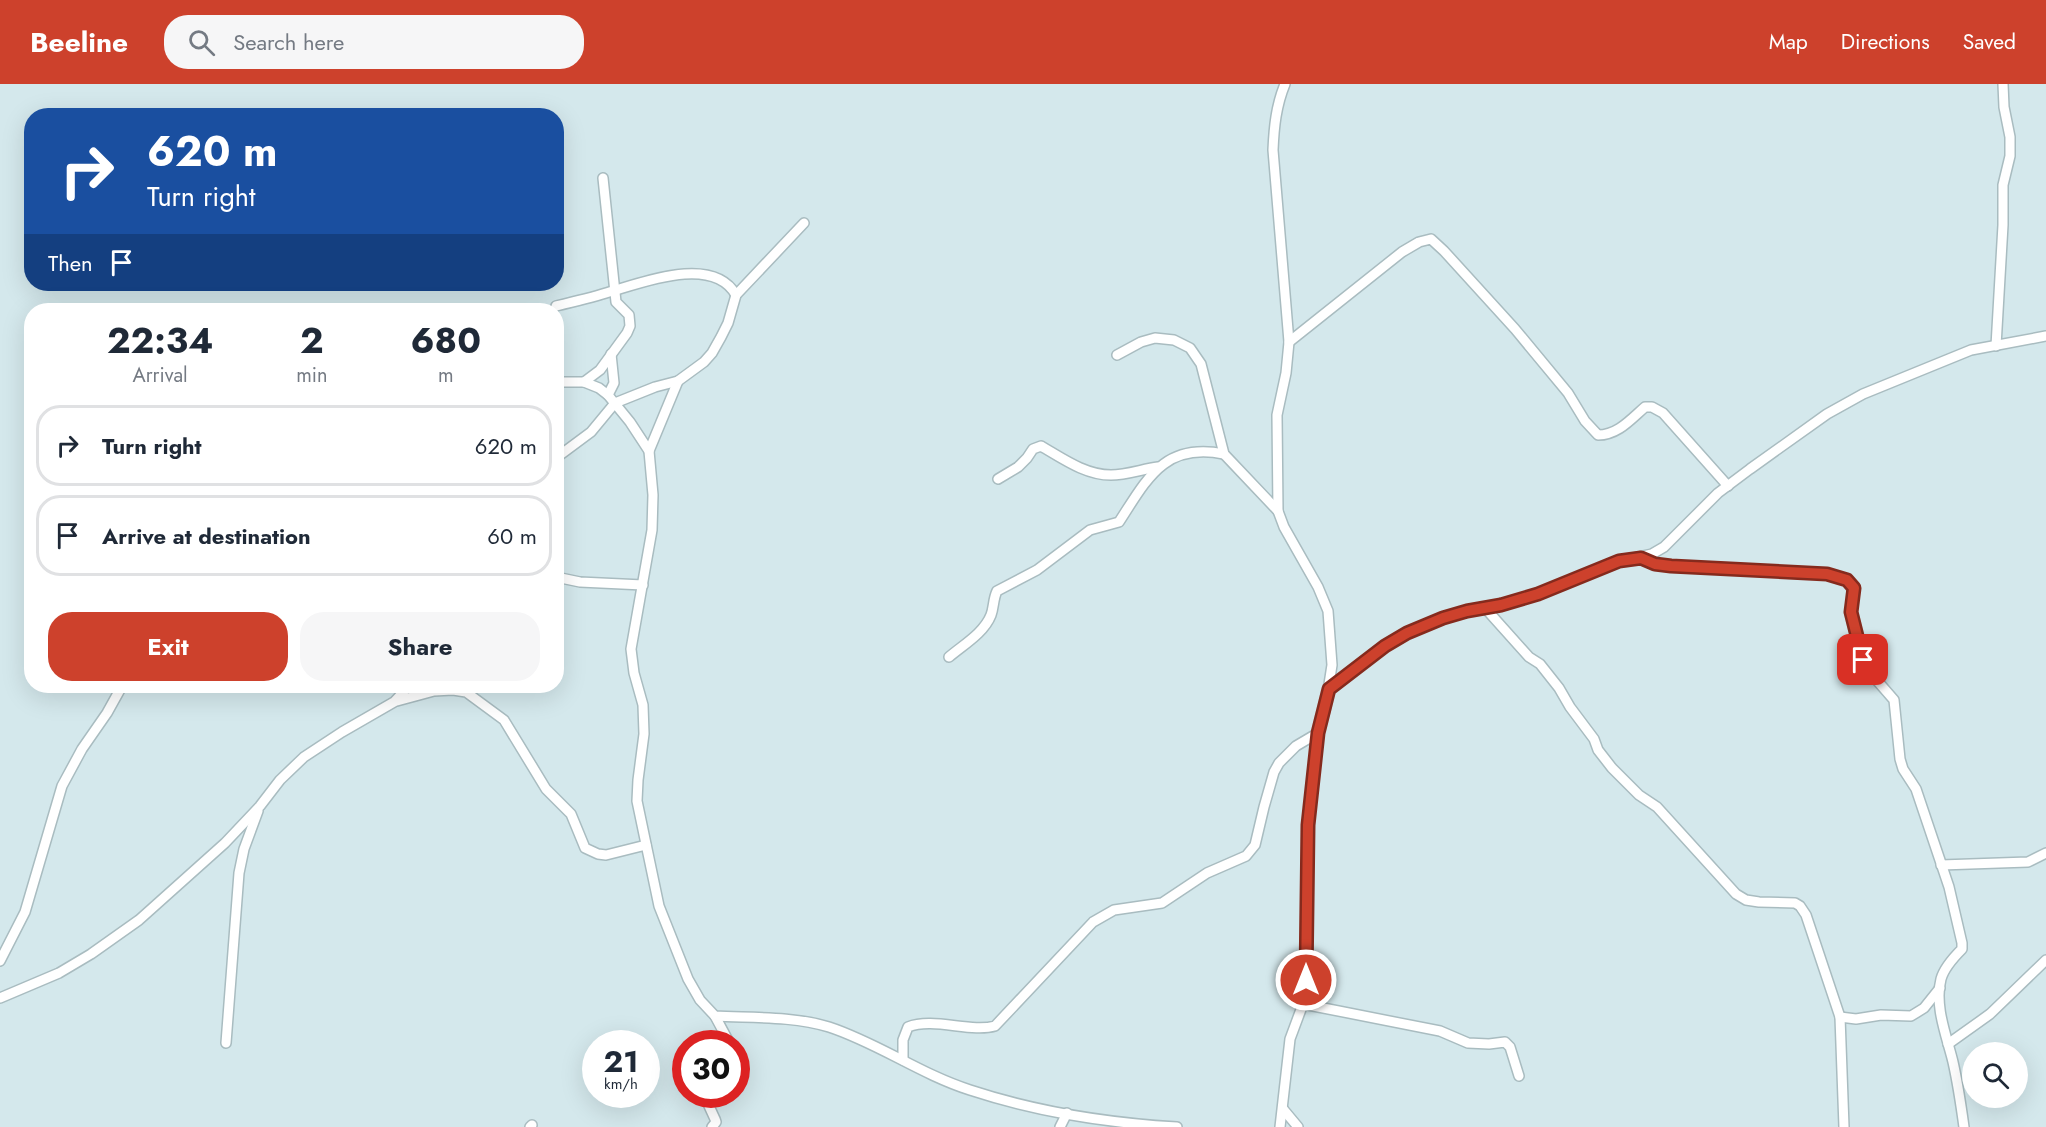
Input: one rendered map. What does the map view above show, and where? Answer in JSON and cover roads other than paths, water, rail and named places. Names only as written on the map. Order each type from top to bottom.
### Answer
[{"type":"street","points":[[1278,511],[1277,415],[1286,373],[1289,342],[1273,150],[1278,100],[1285,84]]},
{"type":"street","points":[[1996,346],[2003,185],[2010,156],[2010,137],[2004,107],[2003,84]]},
{"type":"street","points":[[584,382],[600,370],[630,326],[629,315],[616,302],[603,178]]},
{"type":"street","points":[[564,452],[591,432],[615,403],[655,387],[678,381],[692,372],[712,353],[728,323],[736,295],[804,223]]},
{"type":"street","points":[[1289,342],[1402,252],[1419,242],[1431,239],[1444,250],[1515,329],[1568,393],[1585,422],[1598,435],[1618,431],[1645,407],[1652,407],[1663,413],[1728,486]]},
{"type":"street","points":[[564,304],[659,278],[686,274],[703,274],[721,279],[732,288],[736,295]]},
{"type":"street","points":[[1329,689],[1371,656],[1407,633],[1443,618],[1467,611],[1486,609],[1538,594],[1619,561],[1641,558],[1664,547],[1728,486],[1802,431],[1863,394],[1971,350],[2046,336]]},
{"type":"street","points":[[1118,355],[1141,342],[1155,338],[1174,340],[1190,348],[1201,364],[1224,454],[1278,511],[1328,611],[1332,665],[1329,689],[1318,733],[1308,825],[1304,1004],[1290,1039],[1280,1127]]},
{"type":"street","points":[[608,395],[614,383],[611,354]]},
{"type":"street","points":[[678,381],[649,451],[653,495],[652,530],[632,649],[634,673],[643,705],[644,734],[637,801],[659,906],[688,979],[700,1000],[715,1016],[722,1030]]},
{"type":"street","points":[[564,382],[584,382],[599,388],[608,395],[630,422],[649,451]]},
{"type":"street","points":[[998,479],[1018,467],[1033,449],[1041,446],[1067,462],[1101,474],[1123,474],[1158,467],[1184,454],[1211,451],[1224,454]]},
{"type":"street","points":[[949,657],[987,624],[993,611],[997,591],[1037,570],[1090,530],[1119,522],[1137,493],[1158,467]]},
{"type":"street","points":[[1641,558],[1655,564],[1671,566],[1827,574],[1847,580],[1854,588],[1851,612],[1863,660],[1867,669],[1894,700],[1903,770],[1916,789],[1948,887],[1962,949],[1945,970],[1940,988],[1941,1011],[1964,1127]]},
{"type":"street","points":[[564,579],[580,582],[643,585]]},
{"type":"street","points":[[1486,609],[1529,657],[1540,664],[1565,695],[1570,707],[1612,768],[1639,795],[1657,807],[1736,894],[1746,900],[1795,903],[1800,906],[1812,928],[1840,1017],[1844,1127]]},
{"type":"street","points":[[0,962],[25,912],[62,786],[82,749],[118,693]]},
{"type":"street","points":[[394,702],[402,693]]},
{"type":"street","points":[[0,998],[59,973],[91,954],[139,920],[225,843],[260,806],[280,780],[304,757],[394,702],[427,693]]},
{"type":"street","points":[[467,693],[504,720],[546,789],[571,814],[585,848],[606,855],[646,845]]},
{"type":"street","points":[[903,1060],[903,1040],[908,1027],[923,1024],[984,1028],[995,1026],[1093,922],[1114,910],[1162,903],[1198,878],[1246,855],[1255,845],[1264,807],[1279,763],[1296,746],[1318,733]]},
{"type":"street","points":[[226,1043],[239,873],[244,849],[260,806]]},
{"type":"street","points":[[1941,865],[2028,862],[2046,853]]},
{"type":"street","points":[[1948,1044],[1990,1014],[2046,960]]},
{"type":"street","points":[[1840,1017],[1856,1019],[1881,1015],[1911,1016],[1924,1008],[1940,988]]},
{"type":"street","points":[[1304,1004],[1440,1031],[1468,1043],[1505,1042],[1510,1047],[1519,1076]]},
{"type":"street","points":[[715,1016],[786,1020],[828,1027],[903,1060],[932,1076],[1011,1102],[1115,1123],[1177,1127]]},
{"type":"street","points":[[710,1108],[715,1119],[712,1127]]},
{"type":"street","points":[[1283,1109],[1298,1127]]},
{"type":"street","points":[[1060,1127],[1067,1113]]}]
